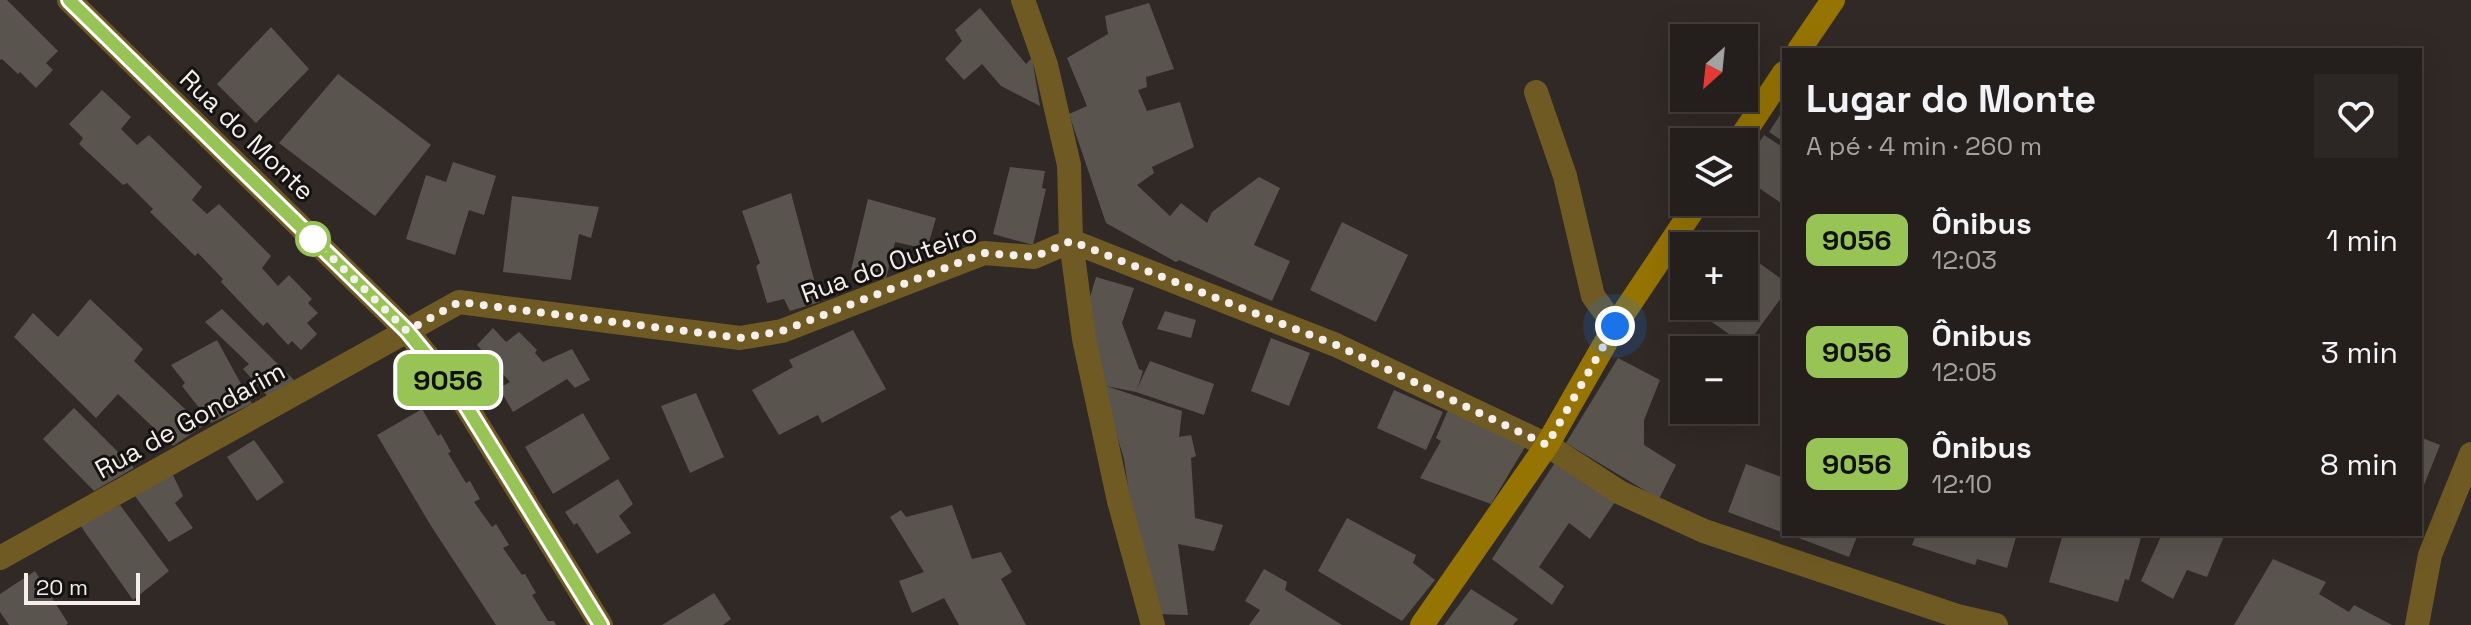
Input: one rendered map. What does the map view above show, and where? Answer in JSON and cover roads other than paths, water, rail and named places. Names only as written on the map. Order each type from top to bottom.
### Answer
[{"type":"main road","points":[[1800,48],[1833,0]]},
{"type":"main road","points":[[1747,128],[1782,76]]},
{"type":"main road","points":[[1422,625],[1547,445],[1615,326],[1689,216]]},
{"type":"street","name":"Rua do Monte","points":[[69,0],[407,331],[460,396],[601,625]]},
{"type":"street","points":[[1023,0],[1046,65],[1069,165],[1071,241],[1084,339],[1119,501],[1153,625]]},
{"type":"street","points":[[1536,92],[1565,176],[1593,296],[1615,326]]},
{"type":"street","name":"Rua do Outeiro","points":[[407,331],[459,302],[740,338],[782,331],[984,253],[1034,257],[1071,241]]},
{"type":"street","points":[[1071,241],[1336,345],[1547,445],[1621,493],[1704,531],[1957,616],[1996,625]]},
{"type":"street","name":"Rua de Gondarim","points":[[0,558],[407,331]]},
{"type":"street","points":[[2417,625],[2430,555],[2471,454]]}]
